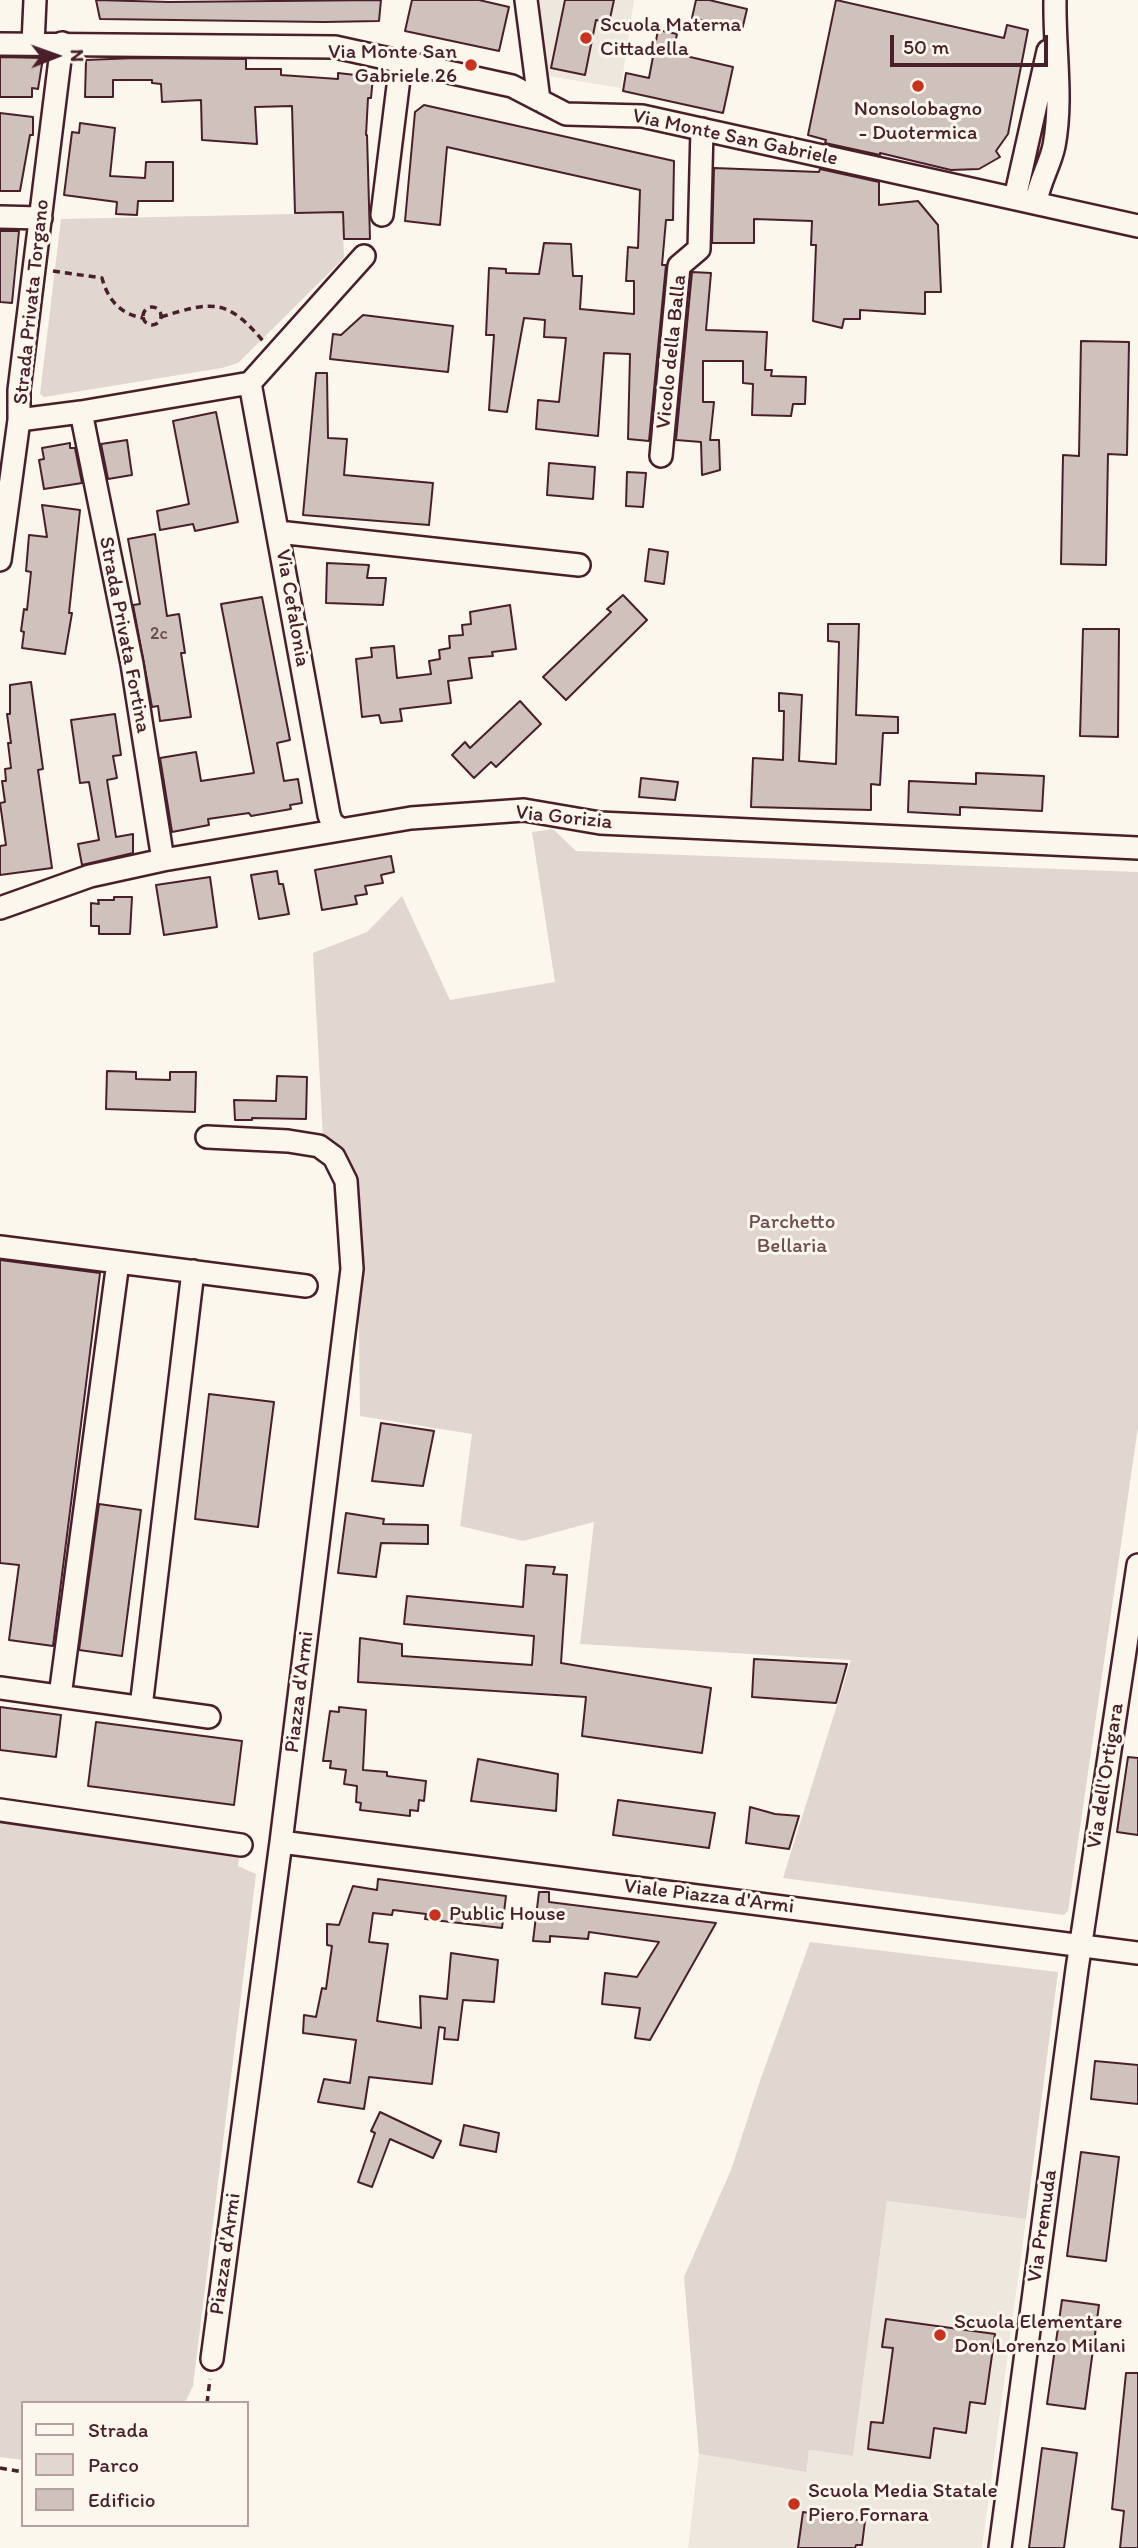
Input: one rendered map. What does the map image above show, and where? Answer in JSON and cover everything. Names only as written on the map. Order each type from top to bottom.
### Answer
[{"type":"street","points":[[33,44],[35,0]]},
{"type":"street","points":[[526,0],[539,100]]},
{"type":"street","points":[[1025,200],[1055,9]]},
{"type":"street","name":"Strada Privata Torgano","points":[[0,561],[19,420],[10,390],[41,218],[62,43]]},
{"type":"street","name":"Via Monte San Gabriele","points":[[0,44],[335,47],[512,86],[566,114],[642,116],[1138,226]]},
{"type":"street","points":[[382,215],[401,62]]},
{"type":"street","name":"Vicolo della Balla","points":[[661,456],[680,266],[699,249],[702,129]]},
{"type":"street","points":[[0,218],[41,218]]},
{"type":"street","points":[[19,420],[250,383],[364,256]]},
{"type":"street","name":"Via Cefalonia","points":[[250,383],[330,815],[332,822],[340,829]]},
{"type":"street","name":"Strada Privata Fortina","points":[[81,412],[132,664],[163,860]]},
{"type":"street","points":[[278,532],[579,565]]},
{"type":"street","name":"Via Gorizia","points":[[0,908],[90,876],[163,860],[411,818],[524,810],[600,823],[1138,848]]},
{"type":"street","name":"Piazza d'Armi","points":[[206,1137],[288,1140],[319,1146],[334,1157],[346,1181],[352,1269],[281,1842],[212,2359]]},
{"type":"street","points":[[0,1247],[306,1286]]},
{"type":"street","points":[[60,1696],[118,1262]]},
{"type":"street","points":[[141,1707],[193,1271]]},
{"type":"street","name":"Via dell'Ortigara","points":[[1081,1945],[1135,1603],[1138,1565]]},
{"type":"street","points":[[0,1688],[209,1717]]},
{"type":"street","points":[[0,1810],[241,1845]]},
{"type":"street","name":"Viale Piazza d'Armi","points":[[281,1842],[1138,1952]]},
{"type":"street","name":"Via Premuda","points":[[1000,2548],[1081,1945]]},
{"type":"path","points":[[53,271],[102,278],[111,300],[124,313],[143,317]]},
{"type":"path","points":[[161,317],[212,304],[225,307],[248,323],[264,343]]},
{"type":"path","points":[[151,307],[159,310],[161,317],[158,323],[152,326],[146,323],[143,317],[144,312],[151,307]]},
{"type":"path","points":[[0,2468],[21,2472]]},
{"type":"shaded area","name":"Scuola Materna Cittadella","points":[[538,0],[634,0],[621,88],[548,76]]},
{"type":"shaded area","name":"Scuola Elementare Don Lorenzo Milani","points":[[887,2201],[1026,2219],[982,2548],[688,2548],[699,2454],[805,2472],[809,2450],[853,2456]]},
{"type":"green space","points":[[342,213],[344,258],[238,363],[222,368],[44,397],[40,394],[61,219]]},
{"type":"green space","name":"Parchetto Bellaria","points":[[553,829],[576,851],[1138,872],[1138,1427],[1068,1911],[1064,1915],[783,1878],[851,1660],[580,1644],[594,1522],[523,1541],[460,1526],[472,1434],[360,1416],[357,1179],[340,1150],[323,1138],[313,953],[367,932],[402,896],[450,1000],[555,982],[532,832]]},
{"type":"green space","points":[[0,1810],[241,1845],[238,1866],[256,1874],[193,2386],[186,2401],[21,2401],[21,2460],[0,2457]]},
{"type":"green space","points":[[810,1942],[1058,1972],[1026,2219],[887,2201],[853,2456],[809,2450],[806,2472],[699,2454],[684,2277],[731,2170]]},
{"type":"building","points":[[96,0],[381,0],[379,21],[324,22],[100,19]]},
{"type":"building","points":[[412,0],[479,0],[509,7],[499,51],[405,31]]},
{"type":"building","points":[[565,0],[614,0],[609,23],[596,20],[585,75],[551,68]]},
{"type":"building","points":[[696,0],[709,0],[747,9],[742,30],[692,18]]},
{"type":"building","name":"Nonsolobagno - Duotermica","points":[[836,0],[1004,38],[1007,25],[1028,30],[1008,134],[996,151],[1000,157],[979,169],[951,170],[825,143],[826,140],[808,135]]},
{"type":"building","points":[[658,30],[677,34],[673,53],[733,67],[723,113],[623,91],[626,73],[649,78]]},
{"type":"building","points":[[0,57],[43,58],[38,89],[32,88],[32,97],[0,97]]},
{"type":"building","points":[[246,59],[246,69],[281,69],[281,75],[338,79],[338,73],[373,77],[371,98],[368,98],[366,135],[370,239],[344,239],[343,212],[295,213],[292,106],[255,107],[257,144],[202,140],[201,100],[162,102],[161,84],[152,83],[152,80],[113,80],[113,97],[85,97],[86,60]]},
{"type":"building","points":[[424,105],[674,161],[673,220],[666,220],[662,265],[666,265],[649,441],[628,439],[630,354],[604,353],[598,436],[536,429],[538,400],[559,402],[566,338],[544,337],[545,320],[524,318],[507,412],[489,410],[494,335],[486,335],[489,268],[506,269],[506,273],[539,274],[544,243],[571,244],[573,276],[582,276],[580,309],[634,314],[634,281],[626,281],[628,247],[638,248],[640,190],[447,147],[440,225],[405,221],[415,112]]},
{"type":"building","points":[[0,113],[33,117],[33,135],[30,135],[20,191],[0,191]]},
{"type":"building","points":[[80,123],[115,128],[110,176],[145,178],[146,162],[173,162],[173,201],[138,201],[137,215],[116,214],[117,202],[64,195],[72,132],[79,133]]},
{"type":"building","points":[[714,168],[819,172],[820,169],[879,182],[879,205],[918,201],[938,225],[941,292],[925,292],[925,314],[860,310],[860,319],[844,319],[842,328],[813,321],[816,245],[811,245],[812,221],[754,219],[754,243],[712,243]]},
{"type":"building","points":[[0,231],[19,231],[12,303],[0,302]]},
{"type":"building","points":[[692,272],[711,273],[706,330],[767,332],[765,370],[772,370],[771,376],[806,377],[805,404],[793,404],[791,416],[752,415],[753,384],[743,383],[743,361],[703,361],[703,402],[714,402],[710,440],[719,440],[720,470],[702,475],[701,442],[676,440]]},
{"type":"building","points":[[363,315],[453,326],[448,372],[330,359],[333,334],[341,335]]},
{"type":"building","points":[[1081,341],[1129,342],[1127,455],[1108,454],[1106,565],[1061,564],[1063,455],[1079,456]]},
{"type":"building","points":[[316,373],[327,373],[328,438],[347,439],[344,475],[433,483],[429,525],[303,515]]},
{"type":"building","points":[[216,412],[238,522],[195,531],[193,524],[160,530],[157,511],[189,504],[173,421]]},
{"type":"building","points":[[127,440],[132,475],[108,479],[101,444]]},
{"type":"building","points":[[70,443],[70,448],[75,448],[82,483],[44,489],[39,460],[44,459],[42,448]]},
{"type":"building","points":[[549,463],[595,467],[593,499],[547,495]]},
{"type":"building","points":[[627,472],[646,473],[643,507],[626,506]]},
{"type":"building","points":[[42,505],[80,510],[69,613],[72,613],[65,654],[22,648],[24,632],[21,631],[24,609],[27,610],[31,572],[26,571],[29,535],[47,537]]},
{"type":"building","points":[[155,534],[167,616],[179,614],[185,653],[181,653],[191,717],[160,721],[158,706],[152,707],[133,605],[140,604],[128,539]]},
{"type":"building","points":[[649,549],[668,552],[664,584],[645,581]]},
{"type":"building","points":[[327,563],[369,565],[367,578],[386,578],[383,605],[326,603]]},
{"type":"building","points":[[623,595],[647,620],[566,700],[543,677],[611,612],[607,609]]},
{"type":"building","points":[[262,597],[290,740],[277,743],[284,781],[298,779],[302,803],[290,805],[291,809],[251,816],[249,813],[208,819],[209,825],[172,832],[160,758],[196,752],[201,781],[254,773],[221,604]]},
{"type":"building","points":[[510,605],[516,649],[492,652],[493,656],[469,658],[472,678],[448,681],[451,703],[400,709],[402,721],[381,723],[379,715],[362,717],[356,659],[372,657],[371,648],[394,646],[397,678],[431,674],[429,661],[440,659],[439,650],[450,648],[449,636],[463,635],[462,625],[471,624],[470,612]]},
{"type":"building","points":[[828,624],[859,624],[856,715],[898,717],[898,733],[883,733],[880,785],[871,784],[871,810],[751,807],[753,758],[783,760],[784,711],[779,711],[779,693],[802,695],[799,761],[836,764],[839,642],[828,641]]},
{"type":"building","points":[[1083,629],[1119,629],[1118,737],[1080,736]]},
{"type":"building","points":[[31,682],[43,769],[38,770],[52,868],[0,875],[0,846],[6,845],[0,803],[5,802],[2,781],[6,781],[5,769],[11,768],[7,714],[10,714],[10,685]]},
{"type":"building","points":[[520,701],[541,724],[496,767],[491,762],[474,778],[452,755],[465,742],[470,748]]},
{"type":"building","points":[[115,714],[121,755],[113,756],[117,778],[107,780],[116,837],[133,834],[133,853],[82,865],[78,844],[99,840],[89,782],[80,783],[71,720]]},
{"type":"building","points":[[976,773],[1044,776],[1042,811],[960,807],[960,815],[908,812],[909,781],[976,784]]},
{"type":"building","points":[[641,778],[678,782],[675,800],[639,797]]},
{"type":"building","points":[[391,856],[394,872],[381,875],[383,883],[365,886],[367,894],[355,896],[357,904],[322,910],[315,870]]},
{"type":"building","points":[[277,871],[279,884],[283,884],[289,914],[259,919],[251,875]]},
{"type":"building","points":[[210,877],[217,927],[164,935],[156,885]]},
{"type":"building","points":[[114,897],[132,897],[130,934],[99,934],[99,926],[91,926],[91,903],[99,904],[98,900],[114,900]]},
{"type":"building","points":[[107,1071],[136,1072],[136,1079],[170,1080],[170,1072],[196,1072],[195,1112],[106,1109]]},
{"type":"building","points":[[277,1076],[307,1077],[306,1119],[235,1120],[234,1100],[276,1101]]},
{"type":"building","points":[[0,1260],[100,1273],[53,1646],[9,1640],[19,1565],[0,1563]]},
{"type":"building","points":[[209,1394],[274,1402],[258,1527],[195,1519]]},
{"type":"building","points":[[381,1423],[434,1431],[423,1486],[372,1481]]},
{"type":"building","points":[[99,1504],[141,1510],[122,1656],[79,1650]]},
{"type":"building","points":[[346,1513],[384,1519],[383,1524],[428,1525],[428,1544],[381,1543],[376,1577],[338,1573]]},
{"type":"building","points":[[526,1565],[555,1567],[553,1574],[567,1575],[561,1663],[711,1688],[702,1753],[582,1736],[586,1697],[358,1682],[360,1638],[402,1644],[402,1656],[532,1665],[534,1636],[404,1624],[407,1596],[523,1607]]},
{"type":"building","points":[[754,1659],[847,1664],[836,1703],[752,1697]]},
{"type":"building","points":[[0,1707],[61,1715],[56,1757],[0,1750]]},
{"type":"building","points":[[339,1707],[366,1710],[363,1770],[387,1772],[387,1776],[426,1781],[424,1801],[419,1800],[418,1811],[410,1810],[410,1816],[360,1810],[361,1803],[356,1802],[357,1786],[344,1784],[346,1770],[330,1768],[331,1761],[323,1761],[330,1711],[339,1712]]},
{"type":"building","points":[[96,1722],[242,1741],[234,1805],[88,1786]]},
{"type":"building","points":[[1128,1757],[1138,1758],[1138,1835],[1117,1832]]},
{"type":"building","points":[[478,1759],[558,1774],[556,1811],[471,1801]]},
{"type":"building","points":[[618,1800],[715,1813],[709,1848],[613,1835]]},
{"type":"building","points":[[750,1807],[775,1814],[799,1816],[789,1849],[746,1843]]},
{"type":"building","points":[[378,1879],[506,1896],[502,1928],[425,1919],[426,1914],[393,1910],[392,1915],[373,1913],[369,1942],[388,1944],[377,2021],[421,2028],[420,1996],[447,1999],[451,1953],[498,1960],[494,2002],[463,2000],[458,2040],[444,2039],[445,2028],[439,2027],[432,2084],[369,2077],[364,2109],[318,2102],[324,2079],[350,2083],[356,2040],[303,2033],[304,2015],[316,2017],[322,1988],[326,1989],[332,1946],[327,1945],[327,1924],[339,1925],[353,1886],[377,1890]]},
{"type":"building","points":[[539,1892],[549,1892],[549,1902],[716,1923],[650,2040],[635,2038],[640,2008],[602,2004],[605,1973],[637,1977],[659,1942],[589,1932],[588,1939],[550,1936],[550,1942],[533,1941]]},
{"type":"building","points":[[1095,2061],[1138,2065],[1138,2104],[1091,2099]]},
{"type":"building","points":[[380,2112],[441,2141],[433,2158],[390,2139],[372,2187],[358,2182],[375,2133],[371,2131]]},
{"type":"building","points":[[464,2125],[499,2133],[496,2152],[460,2145]]},
{"type":"building","points":[[1081,2152],[1119,2157],[1106,2261],[1067,2256]]},
{"type":"building","points":[[1062,2300],[1099,2305],[1085,2409],[1047,2404]]},
{"type":"building","points":[[886,2319],[995,2334],[985,2404],[970,2402],[966,2433],[934,2428],[930,2458],[868,2449],[871,2422],[883,2423],[893,2348],[882,2347]]},
{"type":"building","points":[[1126,2373],[1138,2373],[1138,2548],[1120,2548],[1124,2511],[1112,2509]]},
{"type":"building","points":[[1042,2448],[1077,2453],[1064,2548],[1029,2548]]},
{"type":"building","points":[[803,2512],[865,2521],[862,2545],[856,2545],[855,2548],[798,2548]]},
{"type":"place","name":"Scuola Materna Cittadella","points":[[586,38]]},
{"type":"place","name":"Via Monte San Gabriele 26","points":[[471,65]]},
{"type":"place","name":"Nonsolobagno - Duotermica","points":[[918,86]]},
{"type":"place","name":"Public House","points":[[435,1915]]},
{"type":"place","name":"Scuola Elementare Don Lorenzo Milani","points":[[940,2335]]},
{"type":"place","name":"Scuola Media Statale Piero Fornara","points":[[794,2504]]}]
